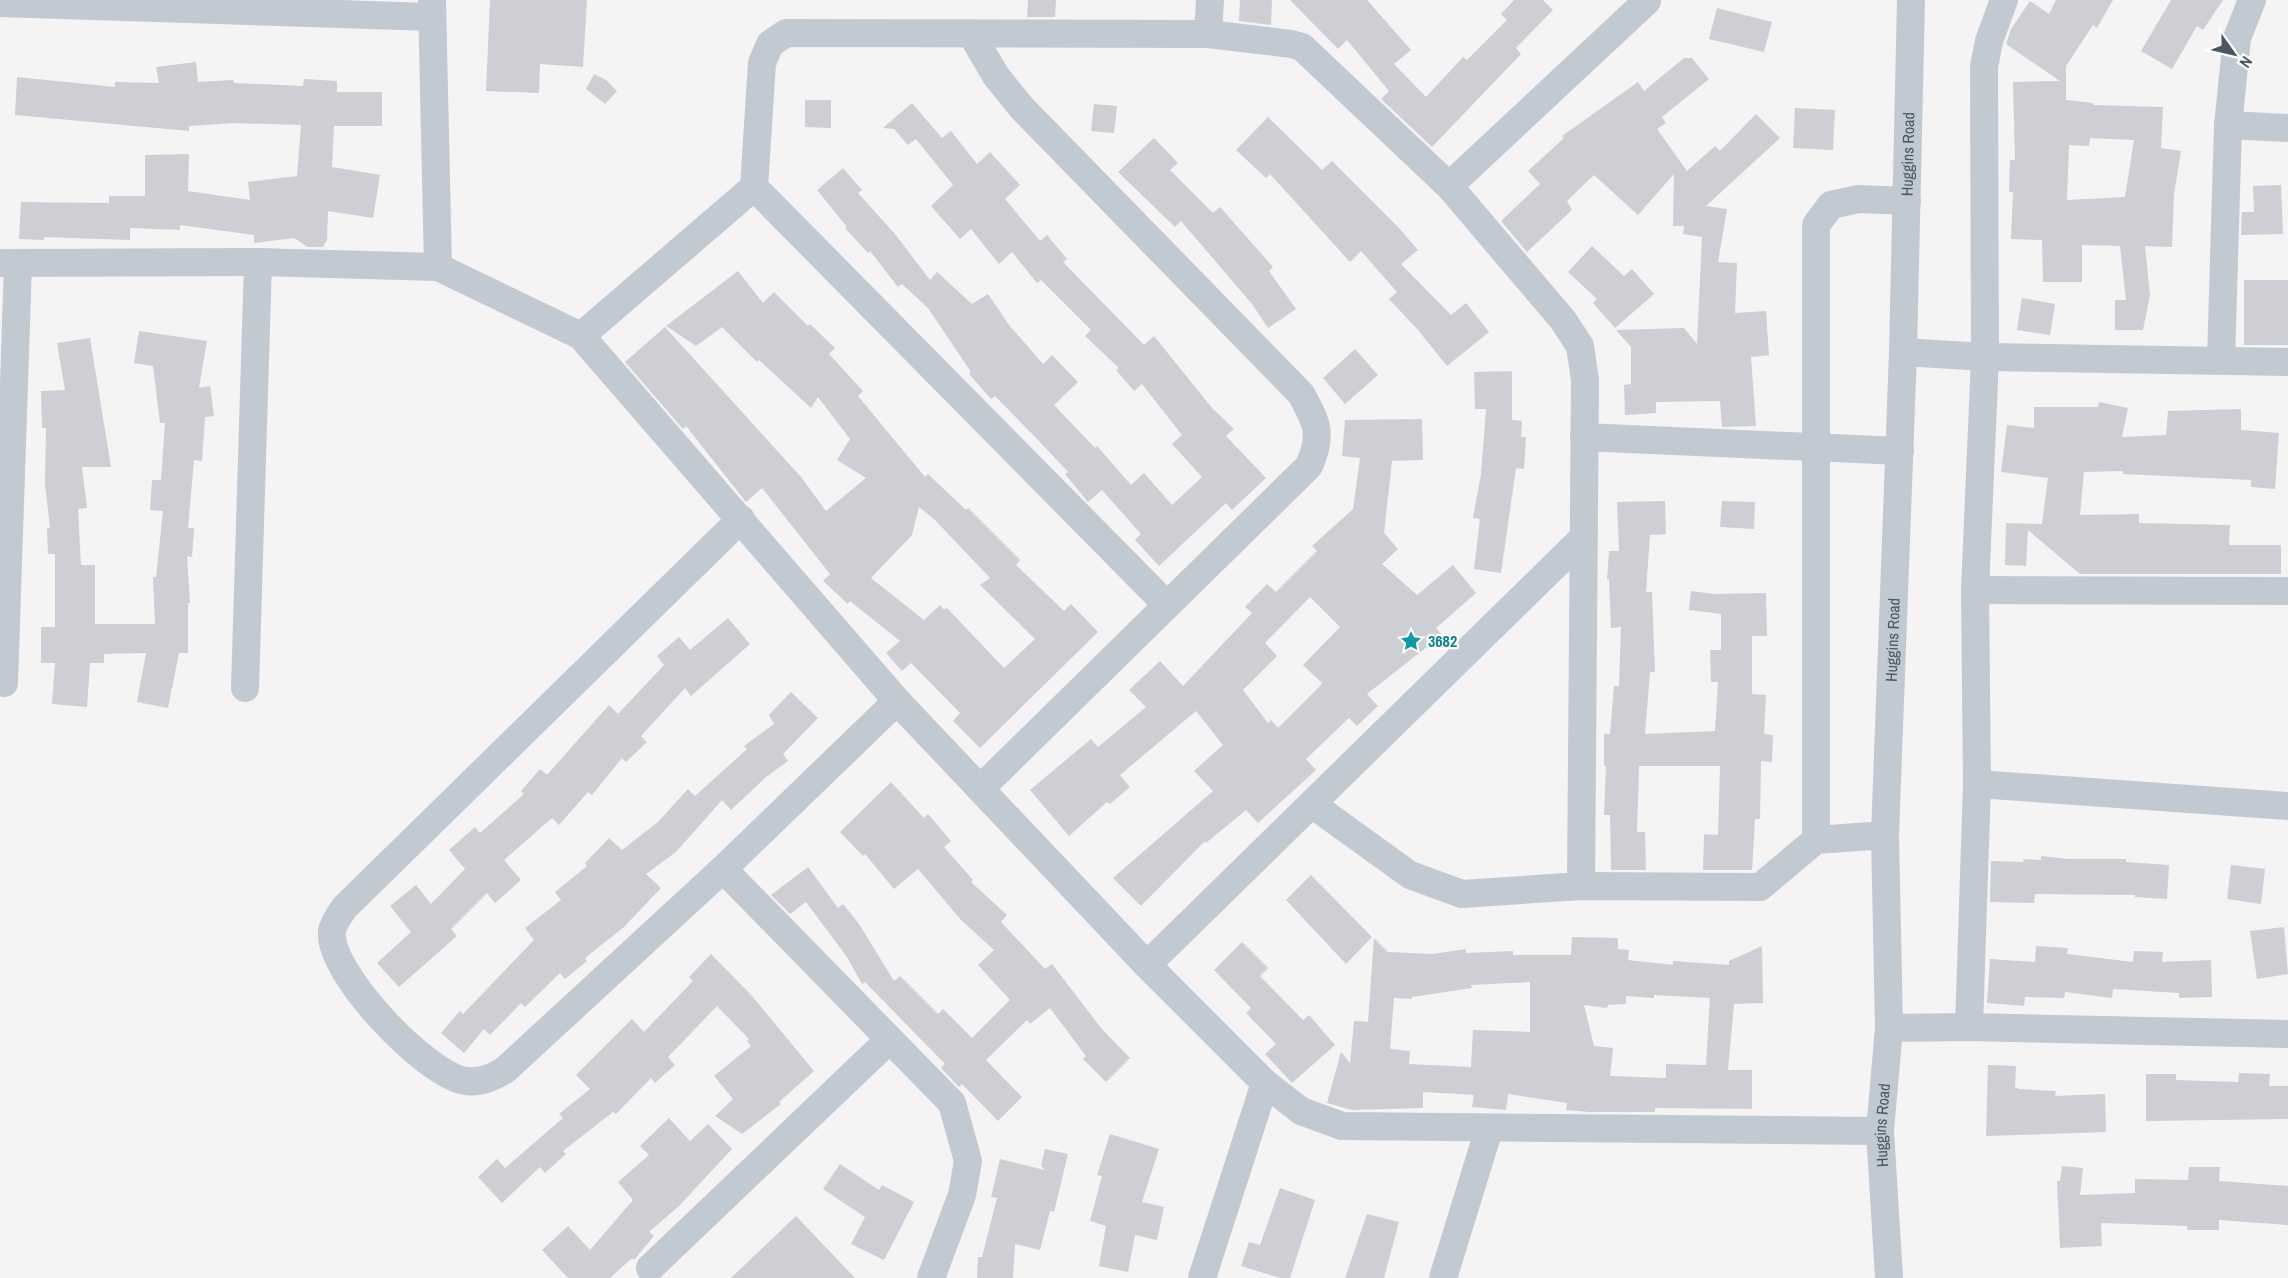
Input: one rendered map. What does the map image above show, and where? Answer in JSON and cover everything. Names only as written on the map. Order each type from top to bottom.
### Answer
[{"type":"street","points":[[1208,34],[1210,0]]},
{"type":"street","points":[[1896,0],[1910,38]]},
{"type":"street","name":"Huggins Road","points":[[1888,1278],[1880,1131],[1889,1028],[1886,835],[1904,352],[1911,0]]},
{"type":"street","points":[[1969,1027],[1977,784],[1975,590],[1985,357],[1984,66],[1989,41],[2004,0]]},
{"type":"street","points":[[2221,360],[2228,125],[2237,38],[2252,0]]},
{"type":"street","points":[[1449,186],[1647,1]]},
{"type":"street","points":[[0,3],[431,8],[438,267]]},
{"type":"street","points":[[581,336],[754,187],[762,63],[770,44],[786,33],[1208,34],[1302,47],[1449,186],[1563,320],[1580,346],[1585,380],[1581,886]]},
{"type":"street","points":[[972,35],[996,76],[1021,107],[1301,394],[1319,435],[1308,466],[981,788]]},
{"type":"street","points":[[2228,125],[2288,128]]},
{"type":"street","points":[[754,187],[1167,605]]},
{"type":"street","points":[[1816,840],[1816,225],[1831,205],[1858,199],[1907,201]]},
{"type":"street","points":[[245,688],[258,262]]},
{"type":"street","points":[[4,683],[9,264],[258,262],[438,267],[581,336],[897,701],[1147,965],[1265,1083],[1301,1111],[1342,1126],[1880,1131]]},
{"type":"street","points":[[1904,352],[1985,357],[2288,362]]},
{"type":"street","points":[[1584,437],[1900,451]]},
{"type":"street","points":[[741,519],[345,907],[332,932],[335,947],[374,1013],[423,1059],[454,1078],[466,1081],[479,1080],[491,1078],[505,1070],[723,869],[897,701]]},
{"type":"street","points":[[1147,965],[1313,805],[1583,538]]},
{"type":"street","points":[[1975,590],[2288,591]]},
{"type":"street","points":[[1977,784],[2288,806]]},
{"type":"street","points":[[1313,805],[1410,875],[1462,894],[1581,886],[1760,887],[1816,840],[1886,835]]},
{"type":"street","points":[[723,869],[888,1041],[932,1080],[951,1103],[968,1161],[962,1195],[931,1278]]},
{"type":"street","points":[[1889,1028],[1969,1027],[2288,1034]]},
{"type":"street","points":[[650,1268],[888,1041]]},
{"type":"street","points":[[1202,1278],[1265,1083]]},
{"type":"street","points":[[1443,1278],[1489,1129]]},
{"type":"building","points":[[490,0],[587,0],[583,67],[540,64],[539,93],[486,91]]},
{"type":"building","points":[[1028,0],[1056,0],[1055,17],[1027,17]]},
{"type":"building","points":[[1240,0],[1272,0],[1271,25],[1239,21]]},
{"type":"building","points":[[1290,0],[1367,0],[1411,50],[1394,64],[1426,97],[1463,57],[1467,60],[1507,20],[1501,14],[1514,0],[1543,0],[1553,10],[1516,48],[1521,54],[1432,147],[1381,99],[1389,91],[1347,40],[1338,49]]},
{"type":"building","points":[[2056,0],[2113,0],[2097,28],[2093,25],[2066,66],[2066,100],[2093,103],[2093,105],[2163,107],[2161,148],[2181,151],[2174,194],[2172,247],[2145,246],[2150,295],[2143,330],[2115,330],[2115,300],[2126,300],[2120,246],[2082,245],[2082,282],[2043,282],[2042,240],[2011,239],[2013,192],[2009,192],[2010,160],[2015,160],[2013,82],[2060,81],[2006,44],[2011,29],[2030,1],[2049,14]],"holes":[[[2090,138],[2134,140],[2125,197],[2067,200],[2069,145],[2089,146]]]},
{"type":"building","points":[[2171,0],[2223,0],[2203,30],[2197,26],[2172,69],[2141,51]]},
{"type":"building","points":[[1717,8],[1772,22],[1764,52],[1709,39]]},
{"type":"building","points":[[1684,58],[1692,58],[1709,79],[1662,117],[1666,123],[1657,129],[1687,171],[1715,146],[1720,151],[1756,114],[1780,138],[1706,206],[1727,209],[1718,262],[1737,263],[1735,313],[1766,311],[1769,355],[1751,357],[1756,426],[1722,427],[1720,401],[1656,402],[1656,413],[1625,415],[1624,385],[1631,384],[1631,347],[1616,330],[1684,328],[1697,344],[1702,237],[1683,234],[1684,226],[1673,226],[1674,174],[1638,215],[1594,175],[1567,201],[1572,210],[1527,252],[1501,221],[1540,184],[1528,171],[1564,138],[1562,136],[1638,82],[1644,91]]},
{"type":"building","points":[[196,62],[198,82],[233,80],[234,83],[303,86],[304,79],[337,81],[337,92],[382,92],[382,126],[334,126],[332,167],[380,175],[373,218],[328,211],[327,240],[323,247],[308,247],[294,238],[254,243],[254,235],[180,225],[180,230],[130,228],[130,240],[44,237],[44,240],[19,239],[21,202],[109,203],[109,196],[145,196],[145,155],[189,154],[188,191],[250,200],[248,182],[297,176],[301,125],[233,123],[189,126],[189,131],[15,115],[17,77],[115,87],[115,82],[159,83],[156,67]]},
{"type":"building","points":[[594,74],[606,80],[617,91],[605,104],[586,89]]},
{"type":"building","points":[[805,100],[831,100],[831,128],[805,127]]},
{"type":"building","points":[[912,103],[942,138],[951,131],[977,164],[990,152],[1020,185],[1005,199],[1040,241],[1047,235],[1067,259],[1063,262],[1144,345],[1154,336],[1212,408],[1234,429],[1226,436],[1266,478],[1232,510],[1226,503],[1159,566],[1135,540],[1141,534],[1102,490],[1088,502],[1065,474],[1068,472],[1039,441],[995,396],[991,399],[969,374],[971,372],[928,308],[902,284],[898,287],[870,251],[868,253],[845,228],[847,227],[817,190],[843,168],[862,190],[858,193],[895,234],[930,280],[937,272],[972,304],[988,294],[1009,325],[1043,364],[1052,355],[1078,382],[1054,405],[1095,448],[1097,446],[1131,485],[1144,473],[1172,505],[1202,477],[1172,444],[1182,435],[1142,384],[1134,391],[1116,370],[1119,368],[1085,336],[1091,330],[1041,280],[1037,283],[1012,252],[999,264],[971,229],[960,239],[931,206],[953,185],[916,139],[908,145],[894,129],[883,128]]},
{"type":"building","points":[[1094,104],[1117,106],[1114,133],[1091,131]]},
{"type":"building","points":[[1795,108],[1835,110],[1833,150],[1793,148]]},
{"type":"building","points":[[1268,117],[1322,170],[1332,161],[1399,228],[1418,250],[1401,264],[1451,315],[1466,303],[1489,332],[1447,366],[1389,299],[1397,292],[1361,251],[1350,262],[1270,174],[1266,178],[1236,150]]},
{"type":"building","points":[[1154,138],[1178,163],[1170,170],[1213,213],[1220,207],[1273,267],[1269,271],[1296,309],[1268,328],[1252,304],[1181,221],[1175,227],[1118,172]]},
{"type":"building","points":[[2281,185],[2283,234],[2241,235],[2242,212],[2254,212],[2253,186]]},
{"type":"building","points":[[1592,246],[1624,276],[1632,269],[1654,294],[1615,328],[1593,303],[1597,299],[1568,272]]},
{"type":"building","points":[[738,271],[763,303],[774,292],[808,326],[810,324],[835,348],[829,354],[863,391],[858,396],[925,477],[928,474],[966,510],[968,508],[1020,560],[1016,565],[1064,611],[1071,604],[1098,632],[980,748],[953,721],[960,713],[911,663],[902,671],[886,653],[900,641],[850,601],[848,604],[823,581],[830,574],[762,488],[746,502],[686,426],[683,429],[625,362],[665,327],[801,477],[826,511],[866,478],[837,460],[850,439],[818,397],[811,408],[759,360],[757,362],[722,327],[696,346],[666,326]],"holes":[[[919,507],[934,519],[990,578],[980,585],[1035,639],[1004,668],[947,608],[944,610],[940,605],[924,620],[871,578],[912,535]]]},
{"type":"building","points":[[2244,280],[2288,280],[2288,345],[2244,345]]},
{"type":"building","points":[[2022,298],[2055,304],[2050,335],[2017,330]]},
{"type":"building","points":[[139,331],[207,341],[199,388],[210,386],[214,416],[205,417],[202,461],[194,460],[188,528],[194,528],[192,557],[187,556],[190,603],[188,603],[188,653],[179,653],[168,708],[137,702],[146,653],[104,654],[104,663],[90,663],[87,707],[52,704],[55,663],[41,663],[41,627],[55,627],[55,554],[48,554],[47,528],[50,528],[45,484],[46,428],[42,428],[41,391],[65,390],[57,343],[90,338],[111,467],[82,467],[87,508],[78,509],[81,565],[95,565],[95,624],[155,624],[153,577],[156,577],[163,511],[150,510],[152,480],[161,480],[165,423],[160,423],[153,366],[134,363]]},
{"type":"building","points":[[1355,349],[1378,375],[1345,404],[1323,378]]},
{"type":"building","points":[[1512,371],[1512,420],[1522,421],[1521,437],[1526,437],[1524,469],[1516,468],[1501,573],[1474,569],[1480,519],[1473,518],[1481,474],[1486,409],[1475,409],[1474,372]]},
{"type":"building","points":[[2099,402],[2128,408],[2122,437],[2166,435],[2168,411],[2241,409],[2241,430],[2279,433],[2275,489],[2251,487],[2251,480],[2123,474],[2123,471],[2084,472],[2080,515],[2139,514],[2139,523],[2230,525],[2229,545],[2281,545],[2281,574],[2080,574],[2028,530],[2026,566],[2005,565],[2006,523],[2042,524],[2048,478],[2001,472],[2007,425],[2034,428],[2034,407],[2098,407]]},
{"type":"building","points":[[1422,419],[1423,460],[1392,461],[1384,533],[1398,549],[1382,564],[1417,595],[1453,565],[1476,593],[1436,628],[1442,635],[1367,694],[1378,706],[1357,726],[1349,718],[1306,759],[1316,770],[1258,823],[1246,810],[1206,843],[1205,841],[1141,906],[1113,878],[1213,791],[1194,771],[1223,745],[1196,711],[1120,775],[1130,787],[1110,804],[1107,802],[1069,836],[1030,790],[1091,739],[1098,747],[1146,707],[1129,690],[1160,661],[1183,686],[1252,613],[1245,607],[1267,584],[1276,592],[1317,551],[1312,546],[1353,509],[1360,458],[1342,456],[1345,420]],"holes":[[[1310,597],[1340,627],[1303,665],[1322,683],[1320,686],[1278,728],[1271,720],[1268,723],[1243,690],[1277,656],[1265,643]]]},
{"type":"building","points":[[1665,501],[1666,534],[1650,535],[1646,592],[1652,592],[1655,672],[1650,672],[1645,734],[1715,731],[1718,682],[1711,682],[1710,650],[1721,650],[1721,614],[1689,610],[1691,591],[1714,594],[1766,593],[1767,636],[1752,636],[1752,694],[1766,695],[1764,734],[1773,735],[1772,762],[1761,761],[1760,819],[1755,819],[1752,870],[1703,870],[1704,834],[1718,835],[1720,766],[1639,766],[1637,832],[1645,832],[1646,870],[1611,870],[1610,815],[1604,815],[1606,766],[1604,766],[1604,734],[1610,734],[1614,686],[1619,686],[1621,627],[1611,628],[1609,579],[1607,579],[1609,551],[1619,551],[1617,502]]},
{"type":"building","points":[[1722,501],[1755,502],[1754,529],[1720,527]]},
{"type":"building","points":[[728,618],[750,644],[691,696],[685,688],[641,736],[647,742],[626,762],[622,758],[592,795],[588,792],[559,825],[552,818],[504,860],[521,880],[495,903],[487,893],[451,929],[457,936],[399,987],[377,963],[411,932],[390,906],[416,885],[431,904],[465,869],[449,850],[475,827],[480,833],[524,794],[521,791],[540,769],[547,775],[609,705],[618,714],[664,665],[657,656],[679,637],[690,650]]},
{"type":"building","points":[[791,692],[818,718],[783,754],[788,761],[766,777],[731,810],[722,800],[676,852],[646,874],[661,888],[624,927],[585,958],[587,961],[565,979],[560,973],[525,1007],[521,1003],[490,1035],[484,1029],[464,1053],[441,1033],[460,1011],[463,1014],[534,940],[525,928],[561,900],[555,892],[587,866],[585,863],[609,838],[622,850],[658,822],[688,789],[695,796],[747,749],[744,746],[774,724],[769,715]]},
{"type":"building","points":[[891,782],[924,818],[928,814],[951,841],[944,847],[973,880],[971,882],[1007,915],[1001,922],[1045,969],[1052,964],[1101,1028],[1130,1058],[1106,1082],[1083,1059],[1086,1056],[1050,1008],[1030,1024],[1027,1020],[986,1060],[1022,1097],[998,1121],[962,1084],[959,1087],[941,1068],[945,1064],[865,982],[862,984],[847,957],[806,902],[790,914],[771,895],[808,867],[838,908],[843,904],[859,924],[894,981],[900,976],[938,1014],[943,1009],[972,1038],[1010,1000],[978,965],[994,950],[961,920],[918,869],[894,889],[865,854],[863,856],[840,832]]},
{"type":"building","points":[[2041,856],[2068,859],[2126,859],[2126,862],[2169,865],[2167,899],[2135,897],[2135,895],[2035,894],[2034,903],[1990,902],[1991,861],[2023,862],[2024,859],[2041,860]]},
{"type":"building","points":[[2231,865],[2265,869],[2261,904],[2227,899]]},
{"type":"building","points":[[1311,875],[1372,937],[1346,964],[1286,900]]},
{"type":"building","points":[[2284,927],[2288,974],[2257,979],[2250,931]]},
{"type":"building","points":[[1572,937],[1618,938],[1618,949],[1629,950],[1628,960],[1673,965],[1673,961],[1729,965],[1729,961],[1762,946],[1763,1003],[1734,1004],[1728,1070],[1752,1070],[1752,1109],[1655,1108],[1655,1112],[1589,1112],[1566,1110],[1567,1103],[1508,1094],[1506,1110],[1472,1107],[1474,1095],[1423,1092],[1423,1108],[1352,1110],[1327,1103],[1341,1052],[1350,1063],[1354,1021],[1368,1022],[1374,938],[1388,952],[1433,954],[1466,949],[1466,953],[1513,951],[1513,955],[1571,955]],"holes":[[[1530,982],[1530,1032],[1473,1030],[1471,1067],[1409,1064],[1410,1051],[1390,1049],[1394,998],[1412,999],[1412,997],[1472,988],[1471,985]],[[1654,995],[1710,998],[1706,1065],[1666,1064],[1666,1078],[1610,1076],[1613,1048],[1594,1046],[1584,1005],[1607,1008],[1608,1005],[1626,1004],[1626,996],[1654,998]]]},
{"type":"building","points":[[1242,942],[1268,968],[1260,976],[1303,1020],[1309,1015],[1335,1045],[1292,1083],[1265,1054],[1276,1044],[1246,1013],[1251,1008],[1214,970]]},
{"type":"building","points":[[2036,946],[2068,948],[2067,954],[2133,962],[2134,951],[2163,952],[2162,962],[2211,960],[2212,997],[2179,998],[2179,993],[2113,989],[2112,998],[2065,992],[2064,998],[2025,997],[2024,1006],[1987,1003],[1990,959],[2035,962]]},
{"type":"building","points":[[711,954],[752,996],[814,1071],[779,1102],[781,1104],[742,1134],[715,1116],[733,1099],[714,1076],[751,1046],[747,1041],[749,1039],[717,1006],[668,1057],[675,1065],[655,1083],[651,1078],[616,1114],[613,1112],[563,1151],[566,1154],[545,1173],[540,1167],[502,1203],[478,1177],[497,1159],[505,1168],[563,1118],[559,1114],[590,1089],[576,1075],[632,1019],[644,1032],[693,981],[689,977]]},
{"type":"building","points":[[1988,1065],[2016,1066],[2015,1087],[2019,1089],[2056,1091],[2055,1096],[2105,1094],[2106,1132],[1986,1136]]},
{"type":"building","points":[[2239,1073],[2270,1074],[2269,1086],[2288,1086],[2288,1119],[2146,1121],[2146,1074],[2176,1074],[2176,1080],[2238,1082]]},
{"type":"building","points":[[669,1118],[690,1141],[708,1124],[732,1149],[679,1206],[649,1232],[654,1236],[634,1260],[632,1258],[610,1278],[568,1278],[542,1250],[568,1226],[590,1250],[633,1200],[618,1182],[649,1155],[640,1146]]},
{"type":"building","points":[[1110,1134],[1159,1149],[1142,1202],[1164,1207],[1157,1240],[1135,1235],[1128,1272],[1099,1266],[1106,1226],[1090,1221],[1102,1176],[1097,1175]]},
{"type":"building","points":[[1045,1149],[1068,1154],[1054,1212],[1050,1211],[1040,1250],[1015,1244],[1013,1278],[977,1278],[978,1257],[982,1257],[997,1198],[991,1197],[1000,1159],[1045,1170],[1041,1166]]},
{"type":"building","points":[[840,1164],[879,1190],[882,1185],[914,1202],[884,1260],[851,1244],[865,1217],[823,1189]]},
{"type":"building","points":[[2062,1166],[2083,1168],[2080,1195],[2135,1193],[2135,1179],[2188,1180],[2189,1167],[2220,1167],[2219,1181],[2288,1186],[2288,1225],[2219,1220],[2219,1230],[2187,1230],[2187,1226],[2101,1223],[2102,1246],[2060,1248],[2057,1181],[2060,1181]]},
{"type":"building","points":[[1280,1188],[1315,1200],[1290,1278],[1280,1278],[1241,1266],[1249,1242],[1260,1245]]},
{"type":"building","points":[[1367,1214],[1399,1222],[1384,1278],[1345,1278]]},
{"type":"building","points":[[796,1216],[855,1278],[731,1278]]},
{"type":"place","name":"3682","points":[[1411,641]]}]
